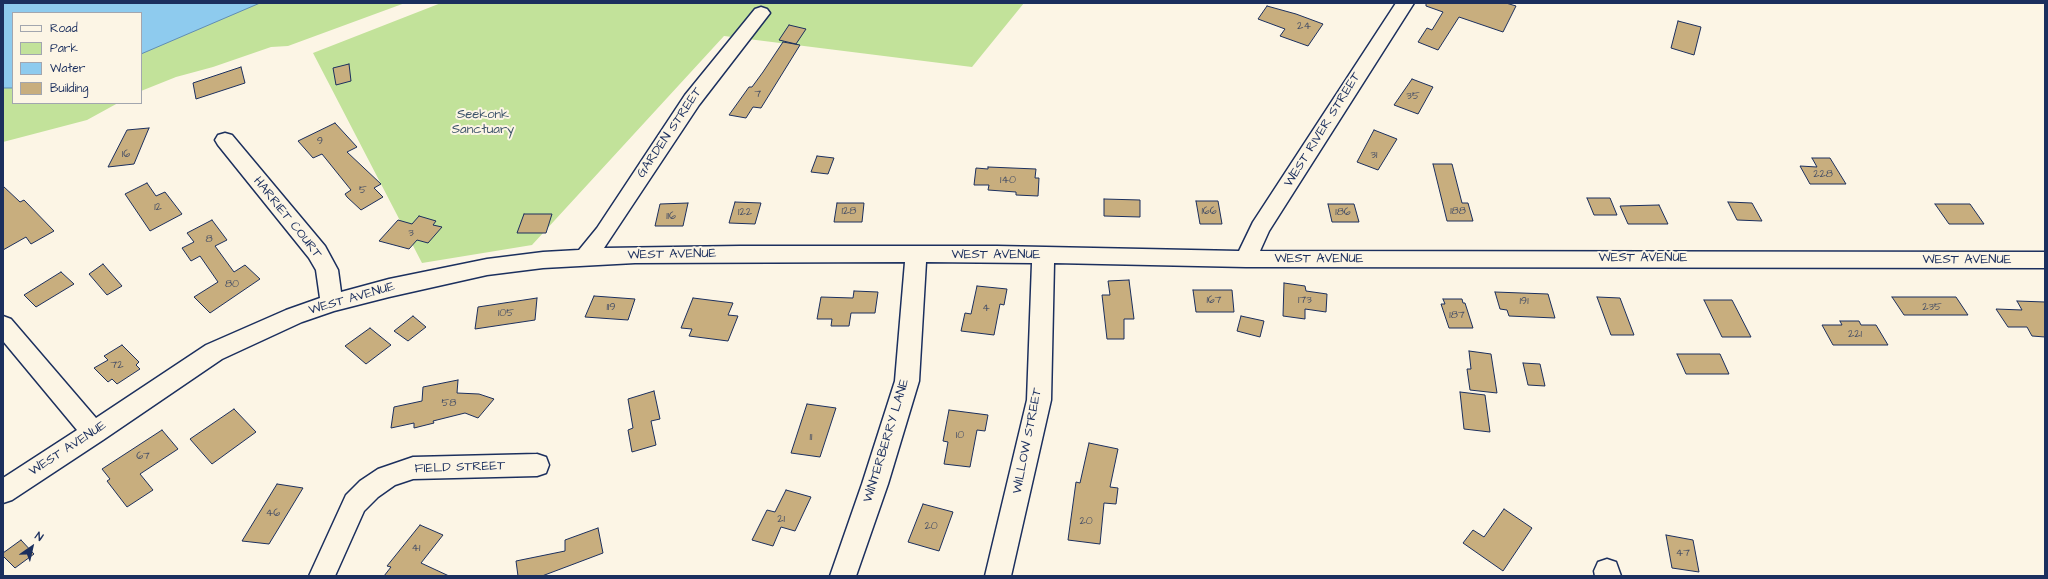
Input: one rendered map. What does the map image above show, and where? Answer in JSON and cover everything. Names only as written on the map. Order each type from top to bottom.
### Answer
[{"type":"street","name":"WEST RIVER STREET","points":[[1246,259],[1260,228],[1404,3]]},
{"type":"street","name":"GARDEN STREET","points":[[585,257],[604,234],[692,100],[761,13]]},
{"type":"street","name":"HARRIET COURT","points":[[225,140],[317,252],[328,270],[332,303]]},
{"type":"street","name":"WEST AVENUE","points":[[3,492],[214,352],[294,316],[332,303],[389,288],[486,267],[585,257],[740,254],[1043,255],[1246,259],[1772,258],[2045,260]]},
{"type":"street","name":"WINTERBERRY LANE","points":[[843,576],[875,484],[907,381],[916,255]]},
{"type":"street","name":"WILLOW STREET","points":[[998,576],[1039,400],[1043,255]]},
{"type":"street","points":[[3,325],[94,433]]},
{"type":"street","name":"FIELD STREET","points":[[322,576],[355,503],[369,489],[387,477],[413,468],[537,465]]},
{"type":"green space","points":[[258,3],[405,3],[288,46],[271,47],[213,67],[176,77],[142,91],[142,50]]},
{"type":"green space","name":"Seekonk Sanctuary","points":[[441,3],[1024,3],[972,67],[724,36],[532,245],[422,263],[313,53]]},
{"type":"green space","points":[[12,80],[12,104],[116,104],[87,120],[3,142],[3,81]]},
{"type":"water","points":[[3,3],[260,3],[142,54],[142,12],[12,12],[12,88],[3,88]]},
{"type":"building","points":[[1426,3],[1506,3],[1516,6],[1503,32],[1459,17],[1438,50],[1418,42],[1427,28],[1432,30],[1443,12],[1426,6]]},
{"type":"building","points":[[1267,6],[1296,14],[1323,24],[1308,46],[1280,36],[1285,29],[1258,19]]},
{"type":"building","points":[[1678,21],[1701,27],[1694,55],[1671,48]]},
{"type":"building","points":[[789,25],[806,29],[796,44],[779,40]]},
{"type":"building","points":[[783,42],[800,45],[761,108],[753,107],[746,118],[729,115],[749,87],[752,87]]},
{"type":"building","points":[[349,64],[351,81],[336,85],[333,68]]},
{"type":"building","points":[[241,67],[245,83],[196,99],[193,83]]},
{"type":"building","points":[[1412,79],[1433,87],[1418,114],[1394,105]]},
{"type":"building","points":[[335,123],[357,147],[347,152],[381,184],[374,188],[383,197],[361,210],[347,197],[345,194],[351,190],[322,154],[313,158],[298,141]]},
{"type":"building","points":[[149,128],[134,164],[108,167],[127,130]]},
{"type":"building","points":[[1374,130],[1397,139],[1378,170],[1357,162]]},
{"type":"building","points":[[817,156],[834,158],[828,174],[811,172]]},
{"type":"building","points":[[1812,158],[1830,158],[1846,184],[1810,184],[1800,166],[1817,167]]},
{"type":"building","points":[[1433,164],[1452,164],[1462,203],[1468,203],[1473,221],[1447,221]]},
{"type":"building","points":[[988,167],[1036,169],[1035,178],[1039,178],[1038,196],[1016,195],[1016,192],[988,190],[989,185],[974,185],[976,168],[988,169]]},
{"type":"building","points":[[147,183],[156,196],[165,192],[182,214],[150,231],[125,194]]},
{"type":"building","points":[[3,186],[20,202],[24,200],[54,231],[31,244],[26,237],[3,250]]},
{"type":"building","points":[[1587,198],[1610,198],[1617,215],[1594,215]]},
{"type":"building","points":[[1104,199],[1140,200],[1140,217],[1104,216]]},
{"type":"building","points":[[1196,201],[1218,201],[1222,224],[1200,224]]},
{"type":"building","points":[[735,202],[761,203],[755,224],[729,223]]},
{"type":"building","points":[[1728,202],[1752,203],[1762,221],[1737,220]]},
{"type":"building","points":[[688,203],[683,226],[655,226],[660,204]]},
{"type":"building","points":[[837,203],[864,203],[862,222],[834,222]]},
{"type":"building","points":[[1328,204],[1354,204],[1359,222],[1332,222]]},
{"type":"building","points":[[1935,204],[1970,204],[1984,224],[1949,224]]},
{"type":"building","points":[[1659,205],[1668,224],[1628,224],[1620,206]]},
{"type":"building","points":[[524,214],[552,214],[546,233],[517,233]]},
{"type":"building","points":[[419,216],[436,221],[433,225],[442,227],[428,243],[417,240],[409,249],[379,241],[398,220],[412,224]]},
{"type":"building","points":[[212,220],[227,240],[215,246],[234,272],[245,265],[260,279],[210,313],[194,297],[218,282],[200,256],[191,261],[182,248],[194,242],[187,233]]},
{"type":"building","points":[[103,264],[122,286],[107,295],[89,274]]},
{"type":"building","points":[[61,272],[74,284],[36,307],[24,295]]},
{"type":"building","points":[[1129,280],[1134,319],[1124,319],[1124,339],[1107,339],[1102,295],[1110,295],[1108,281]]},
{"type":"building","points":[[1284,283],[1305,286],[1306,291],[1327,294],[1326,312],[1305,309],[1305,319],[1283,316]]},
{"type":"building","points":[[977,286],[1007,289],[1004,305],[1000,304],[994,335],[961,331],[965,313],[971,314]]},
{"type":"building","points":[[1193,290],[1232,290],[1234,312],[1196,312]]},
{"type":"building","points":[[854,291],[878,292],[875,313],[851,313],[849,326],[831,326],[832,319],[817,319],[821,297],[853,298]]},
{"type":"building","points":[[1495,292],[1548,294],[1555,318],[1509,316],[1507,310],[1500,309]]},
{"type":"building","points":[[594,296],[635,299],[628,320],[585,317]]},
{"type":"building","points":[[1597,297],[1620,298],[1634,335],[1611,335]]},
{"type":"building","points":[[1892,297],[1956,297],[1968,315],[1904,315]]},
{"type":"building","points":[[537,298],[535,320],[475,329],[478,307]]},
{"type":"building","points":[[693,298],[733,303],[728,315],[738,316],[728,341],[689,336],[692,329],[681,328]]},
{"type":"building","points":[[1443,299],[1462,299],[1463,303],[1465,303],[1473,328],[1449,328],[1441,304],[1445,304]]},
{"type":"building","points":[[1704,300],[1732,300],[1751,337],[1722,337]]},
{"type":"building","points":[[2017,301],[2045,302],[2045,337],[2032,336],[2027,327],[2008,327],[1996,309],[2022,310]]},
{"type":"building","points":[[413,316],[426,327],[408,341],[394,331]]},
{"type":"building","points":[[1241,316],[1264,321],[1260,337],[1237,331]]},
{"type":"building","points":[[1840,321],[1859,321],[1861,325],[1876,325],[1888,345],[1833,345],[1822,325],[1842,325]]},
{"type":"building","points":[[370,328],[391,345],[366,364],[345,346]]},
{"type":"building","points":[[122,345],[139,362],[136,365],[140,369],[117,384],[112,379],[108,382],[94,368],[108,360],[104,356]]},
{"type":"building","points":[[1469,351],[1491,354],[1497,393],[1470,390],[1467,369],[1471,369]]},
{"type":"building","points":[[1677,354],[1720,354],[1729,374],[1686,374]]},
{"type":"building","points":[[1523,363],[1540,364],[1545,386],[1528,385]]},
{"type":"building","points":[[458,380],[457,393],[479,394],[494,399],[478,418],[465,413],[433,421],[434,423],[414,428],[414,423],[391,428],[394,407],[422,401],[423,387]]},
{"type":"building","points":[[654,391],[660,419],[651,421],[656,445],[632,452],[628,430],[633,428],[628,399]]},
{"type":"building","points":[[1460,392],[1485,395],[1490,432],[1464,429]]},
{"type":"building","points":[[807,404],[836,408],[820,457],[791,453]]},
{"type":"building","points":[[234,409],[256,432],[212,464],[190,439]]},
{"type":"building","points":[[949,410],[988,415],[985,431],[977,430],[970,467],[944,464],[948,442],[943,441]]},
{"type":"building","points":[[162,430],[178,449],[140,474],[153,490],[127,507],[107,481],[110,479],[102,469]]},
{"type":"building","points":[[1089,443],[1118,449],[1110,487],[1118,488],[1116,504],[1104,503],[1100,544],[1068,540],[1076,482],[1080,483]]},
{"type":"building","points":[[277,484],[303,488],[269,544],[242,541]]},
{"type":"building","points":[[786,490],[811,497],[795,531],[781,527],[773,546],[752,540],[767,510],[775,512]]},
{"type":"building","points":[[923,504],[953,512],[939,551],[908,542]]},
{"type":"building","points":[[1504,509],[1532,528],[1503,571],[1463,543],[1473,530],[1484,537]]},
{"type":"building","points":[[420,525],[443,535],[421,563],[449,576],[384,576],[391,567],[387,566]]},
{"type":"building","points":[[598,528],[603,553],[542,576],[518,576],[516,561],[565,551],[565,540]]},
{"type":"building","points":[[1666,535],[1693,540],[1699,572],[1672,568]]},
{"type":"building","points":[[21,540],[34,554],[15,568],[3,556],[3,553]]}]
